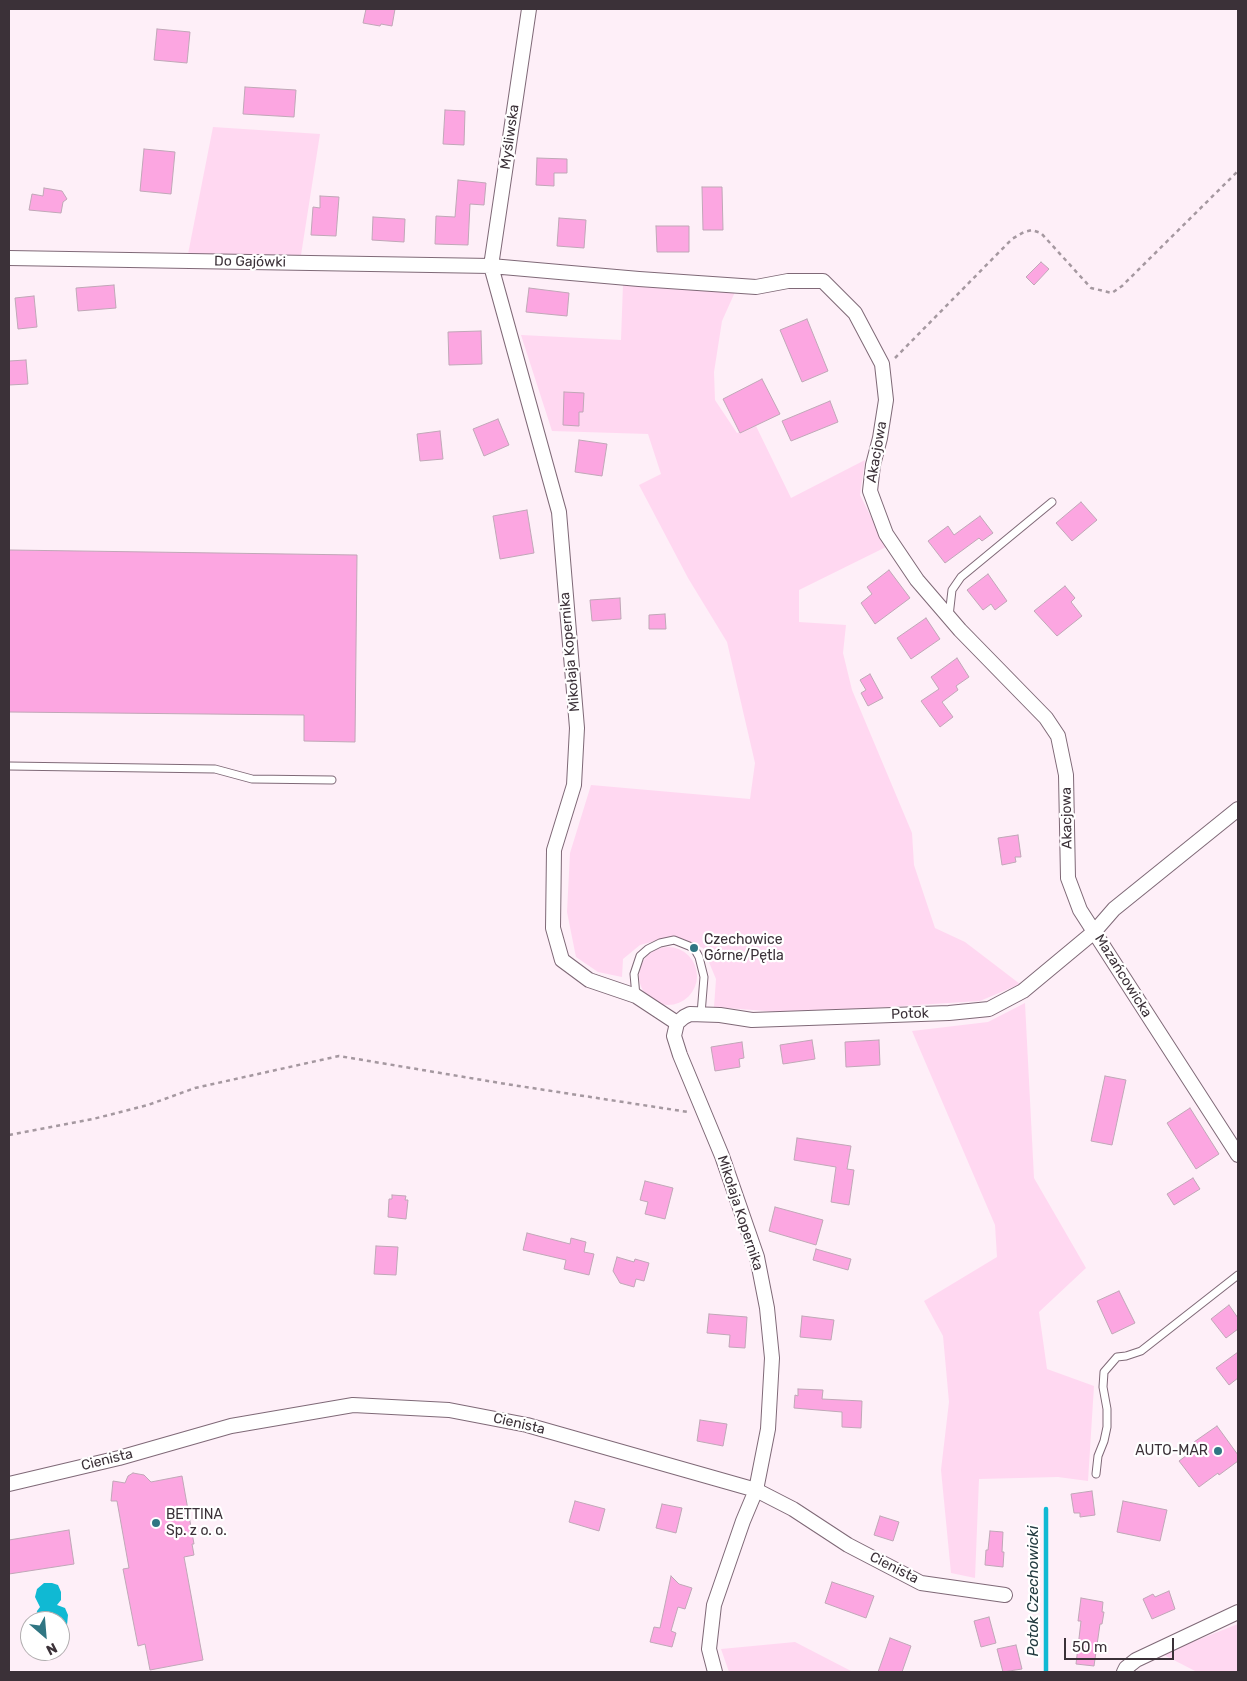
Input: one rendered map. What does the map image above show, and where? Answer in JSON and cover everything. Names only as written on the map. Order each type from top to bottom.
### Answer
[{"type":"street","name":"Myśliwska","points":[[491,266],[528,9]]},
{"type":"street","name":"Do Gajówki","points":[[9,258],[491,266]]},
{"type":"street","name":"Akacjowa","points":[[491,266],[639,279],[756,286],[788,281],[823,281],[855,313],[882,364],[886,400],[880,438],[873,465],[870,491],[886,534],[917,580],[949,617],[1046,718],[1058,736],[1066,775],[1068,878],[1080,910],[1094,932]]},
{"type":"street","name":"Mikołaja Kopernika","points":[[491,266],[559,512],[577,728],[574,785],[554,850],[553,928],[562,960],[589,980],[636,996]]},
{"type":"street","name":"Mazańcowicka","points":[[1238,809],[1114,909],[1094,932],[1238,1155]]},
{"type":"street","name":"Potok","points":[[701,1014],[752,1020],[940,1013],[989,1009],[1023,991],[1094,932]]},
{"type":"street","points":[[636,996],[677,1023],[690,1014],[701,1014]]},
{"type":"street","name":"Mikołaja Kopernika","points":[[677,1023],[674,1036],[680,1055],[722,1156],[757,1257],[767,1308],[772,1358],[768,1429],[756,1490],[714,1605],[709,1649],[716,1672]]},
{"type":"street","name":"Cienista","points":[[9,1484],[119,1458],[231,1426],[353,1405],[449,1410],[527,1424],[756,1490],[793,1510],[848,1545],[921,1583],[1005,1595]]},
{"type":"street","points":[[1124,1672],[1136,1660],[1238,1612]]},
{"type":"lane","points":[[949,617],[952,590],[961,576],[1052,502]]},
{"type":"lane","points":[[9,766],[215,768],[252,780],[332,780]]},
{"type":"lane","points":[[636,996],[634,974],[640,956],[648,949],[660,943],[674,940],[694,948],[699,957],[704,977],[701,1014]]},
{"type":"lane","points":[[1096,1474],[1098,1456],[1107,1427],[1107,1409],[1103,1387],[1104,1372],[1117,1357],[1142,1351],[1238,1275]]},
{"type":"path","points":[[882,364],[890,362],[1018,235],[1032,230],[1041,233],[1091,288],[1112,293],[1122,286],[1238,171]]},
{"type":"path","points":[[9,1135],[93,1119],[148,1105],[196,1088],[339,1056],[506,1084],[705,1114]]},
{"type":"shaded area","points":[[213,127],[320,134],[301,255],[188,254]]},
{"type":"shaded area","points":[[623,284],[735,292],[722,321],[714,372],[715,400],[737,433],[756,426],[791,498],[865,460],[860,495],[886,547],[799,590],[799,622],[846,625],[843,653],[852,690],[912,833],[914,865],[935,928],[965,942],[1020,984],[980,1001],[791,1013],[714,1007],[716,979],[703,948],[674,936],[640,945],[623,959],[622,977],[598,972],[576,957],[567,912],[570,853],[591,785],[750,799],[755,763],[727,642],[688,578],[639,485],[661,474],[648,434],[552,431],[521,335],[621,340]]},
{"type":"shaded area","points":[[662,947],[674,947],[689,955],[697,970],[697,982],[689,997],[674,1005],[662,1005],[647,997],[639,982],[639,970],[647,955]]},
{"type":"shaded area","points":[[1025,1003],[1034,1178],[1086,1268],[1039,1312],[1047,1369],[1094,1386],[1088,1481],[1058,1477],[979,1479],[975,1578],[951,1573],[941,1470],[949,1402],[943,1336],[924,1301],[997,1257],[995,1225],[912,1031],[988,1022]]},
{"type":"shaded area","points":[[1238,1624],[1238,1672],[1197,1672],[1162,1654]]},
{"type":"shaded area","points":[[795,1642],[853,1672],[729,1672],[721,1649]]},
{"type":"water","points":[[44,1583],[58,1585],[61,1592],[61,1600],[57,1605],[65,1608],[66,1611],[37,1611],[40,1607],[35,1597],[37,1589]]},
{"type":"building","points":[[366,9],[395,9],[392,26],[363,23]]},
{"type":"building","points":[[157,29],[190,32],[187,63],[154,60]]},
{"type":"building","points":[[245,87],[296,90],[294,117],[243,114]]},
{"type":"building","points":[[445,110],[465,111],[464,145],[443,144]]},
{"type":"building","points":[[144,149],[175,152],[171,194],[140,191]]},
{"type":"building","points":[[537,158],[567,159],[567,173],[554,173],[554,186],[536,185]]},
{"type":"building","points":[[458,180],[486,183],[484,205],[470,204],[468,245],[435,244],[436,216],[455,217]]},
{"type":"building","points":[[702,187],[722,187],[723,230],[703,230]]},
{"type":"building","points":[[44,188],[62,191],[67,199],[63,202],[61,213],[29,210],[32,194],[43,196]]},
{"type":"building","points":[[320,196],[339,197],[336,236],[311,235],[313,207],[320,208]]},
{"type":"building","points":[[373,217],[405,219],[404,242],[372,240]]},
{"type":"building","points":[[559,218],[586,220],[584,248],[557,246]]},
{"type":"building","points":[[656,226],[689,226],[689,252],[657,252]]},
{"type":"building","points":[[1041,262],[1049,269],[1034,285],[1026,277]]},
{"type":"building","points":[[114,285],[116,308],[78,311],[76,288]]},
{"type":"building","points":[[529,288],[569,293],[567,316],[526,312]]},
{"type":"building","points":[[34,296],[37,327],[18,329],[15,298]]},
{"type":"building","points":[[807,319],[828,371],[802,382],[780,330]]},
{"type":"building","points":[[481,331],[482,364],[449,365],[448,332]]},
{"type":"building","points":[[26,360],[28,384],[9,385],[9,361]]},
{"type":"building","points":[[762,379],[780,414],[740,433],[723,399]]},
{"type":"building","points":[[564,392],[584,393],[583,412],[579,412],[579,426],[563,425]]},
{"type":"building","points":[[830,401],[838,422],[791,441],[782,421]]},
{"type":"building","points":[[498,419],[509,445],[484,456],[473,429]]},
{"type":"building","points":[[440,431],[443,459],[420,461],[417,434]]},
{"type":"building","points":[[579,440],[607,444],[602,476],[575,472]]},
{"type":"building","points":[[1081,502],[1097,520],[1072,541],[1056,523]]},
{"type":"building","points":[[527,510],[534,553],[500,559],[493,516]]},
{"type":"building","points":[[980,516],[993,533],[982,541],[979,538],[945,563],[928,541],[948,526],[954,535]]},
{"type":"building","points":[[9,550],[357,555],[355,742],[304,741],[304,715],[9,712]]},
{"type":"building","points":[[889,570],[910,598],[875,624],[861,603],[872,594],[867,587]]},
{"type":"building","points":[[988,574],[1007,601],[995,610],[991,604],[983,610],[967,590]]},
{"type":"building","points":[[1065,586],[1075,598],[1071,602],[1082,616],[1057,636],[1034,611]]},
{"type":"building","points":[[620,598],[621,619],[592,621],[590,600]]},
{"type":"building","points":[[665,614],[666,629],[649,629],[649,615]]},
{"type":"building","points":[[926,618],[940,639],[911,659],[897,638]]},
{"type":"building","points":[[957,658],[969,677],[956,686],[958,690],[942,702],[953,717],[940,727],[921,701],[939,689],[931,677]]},
{"type":"building","points":[[870,674],[883,698],[868,706],[861,693],[866,690],[860,680]]},
{"type":"building","points":[[1018,835],[1021,857],[1015,857],[1016,862],[1002,865],[998,838]]},
{"type":"building","points":[[812,1040],[815,1059],[783,1064],[780,1045]]},
{"type":"building","points":[[879,1040],[880,1065],[846,1067],[845,1042]]},
{"type":"building","points":[[742,1042],[744,1058],[739,1059],[740,1067],[715,1071],[711,1047]]},
{"type":"building","points":[[1105,1076],[1126,1080],[1112,1145],[1091,1141]]},
{"type":"building","points":[[1190,1108],[1219,1154],[1196,1169],[1167,1123]]},
{"type":"building","points":[[797,1138],[851,1146],[847,1169],[854,1170],[849,1205],[831,1202],[836,1167],[794,1160]]},
{"type":"building","points":[[1193,1178],[1200,1189],[1174,1205],[1167,1194]]},
{"type":"building","points":[[645,1181],[673,1188],[665,1219],[645,1214],[648,1202],[640,1200]]},
{"type":"building","points":[[392,1195],[406,1196],[405,1200],[408,1200],[406,1219],[388,1217],[389,1199],[392,1199]]},
{"type":"building","points":[[775,1207],[823,1220],[816,1245],[769,1231]]},
{"type":"building","points":[[527,1233],[570,1244],[571,1238],[586,1242],[584,1252],[594,1254],[589,1275],[564,1269],[566,1260],[523,1250]]},
{"type":"building","points":[[376,1246],[398,1247],[396,1275],[374,1274]]},
{"type":"building","points":[[816,1249],[851,1259],[848,1270],[813,1260]]},
{"type":"building","points":[[617,1257],[634,1262],[635,1259],[649,1263],[644,1281],[636,1279],[634,1287],[620,1283],[613,1271]]},
{"type":"building","points":[[1119,1291],[1135,1323],[1112,1334],[1097,1301]]},
{"type":"building","points":[[1229,1305],[1238,1318],[1238,1329],[1226,1338],[1211,1319]]},
{"type":"building","points":[[709,1314],[747,1317],[745,1348],[729,1347],[730,1335],[707,1333]]},
{"type":"building","points":[[802,1316],[834,1320],[831,1340],[800,1337]]},
{"type":"building","points":[[1238,1352],[1238,1378],[1229,1385],[1216,1368]]},
{"type":"building","points":[[798,1389],[823,1390],[822,1399],[862,1401],[861,1428],[842,1427],[842,1412],[794,1408],[795,1395],[798,1396]]},
{"type":"building","points":[[700,1420],[727,1424],[723,1446],[697,1441]]},
{"type":"building","points":[[1217,1426],[1238,1455],[1238,1461],[1199,1487],[1179,1461],[1198,1447],[1194,1442]]},
{"type":"building","points":[[133,1473],[144,1475],[151,1482],[182,1476],[194,1544],[192,1544],[194,1555],[184,1557],[203,1660],[150,1670],[145,1644],[138,1646],[123,1569],[129,1568],[117,1501],[111,1501],[113,1481],[125,1483],[128,1476]]},
{"type":"building","points":[[1092,1491],[1095,1515],[1080,1517],[1080,1513],[1074,1513],[1071,1494]]},
{"type":"building","points":[[575,1501],[605,1509],[599,1531],[569,1522]]},
{"type":"building","points":[[1123,1501],[1167,1510],[1160,1541],[1117,1532]]},
{"type":"building","points":[[662,1504],[682,1508],[676,1533],[656,1528]]},
{"type":"building","points":[[880,1516],[899,1522],[893,1541],[874,1535]]},
{"type":"building","points":[[69,1530],[74,1564],[9,1574],[9,1540]]},
{"type":"building","points":[[990,1531],[1003,1532],[1003,1567],[985,1565]]},
{"type":"building","points":[[671,1576],[679,1584],[692,1588],[685,1609],[678,1607],[671,1631],[676,1633],[672,1647],[650,1642],[654,1627],[660,1628]]},
{"type":"building","points":[[832,1582],[874,1596],[866,1618],[825,1603]]},
{"type":"building","points":[[1169,1591],[1175,1609],[1152,1619],[1143,1599],[1153,1594],[1155,1597]]},
{"type":"building","points":[[1081,1598],[1103,1602],[1102,1612],[1104,1612],[1102,1624],[1100,1624],[1094,1666],[1076,1664],[1081,1621],[1078,1621]]},
{"type":"building","points":[[989,1617],[996,1643],[981,1647],[974,1621]]},
{"type":"building","points":[[890,1638],[911,1646],[902,1672],[878,1672]]},
{"type":"building","points":[[1016,1645],[1022,1669],[1003,1672],[997,1649]]},
{"type":"waterway","name":"Potok Czechowicki","points":[[1046,1509],[1046,1672]]},
{"type":"place","name":"Czechowice Górne/Pętla","points":[[694,948]]},
{"type":"place","name":"AUTO-MAR","points":[[1218,1451]]},
{"type":"place","name":"BETTINA Sp. z o. o.","points":[[156,1523]]}]
